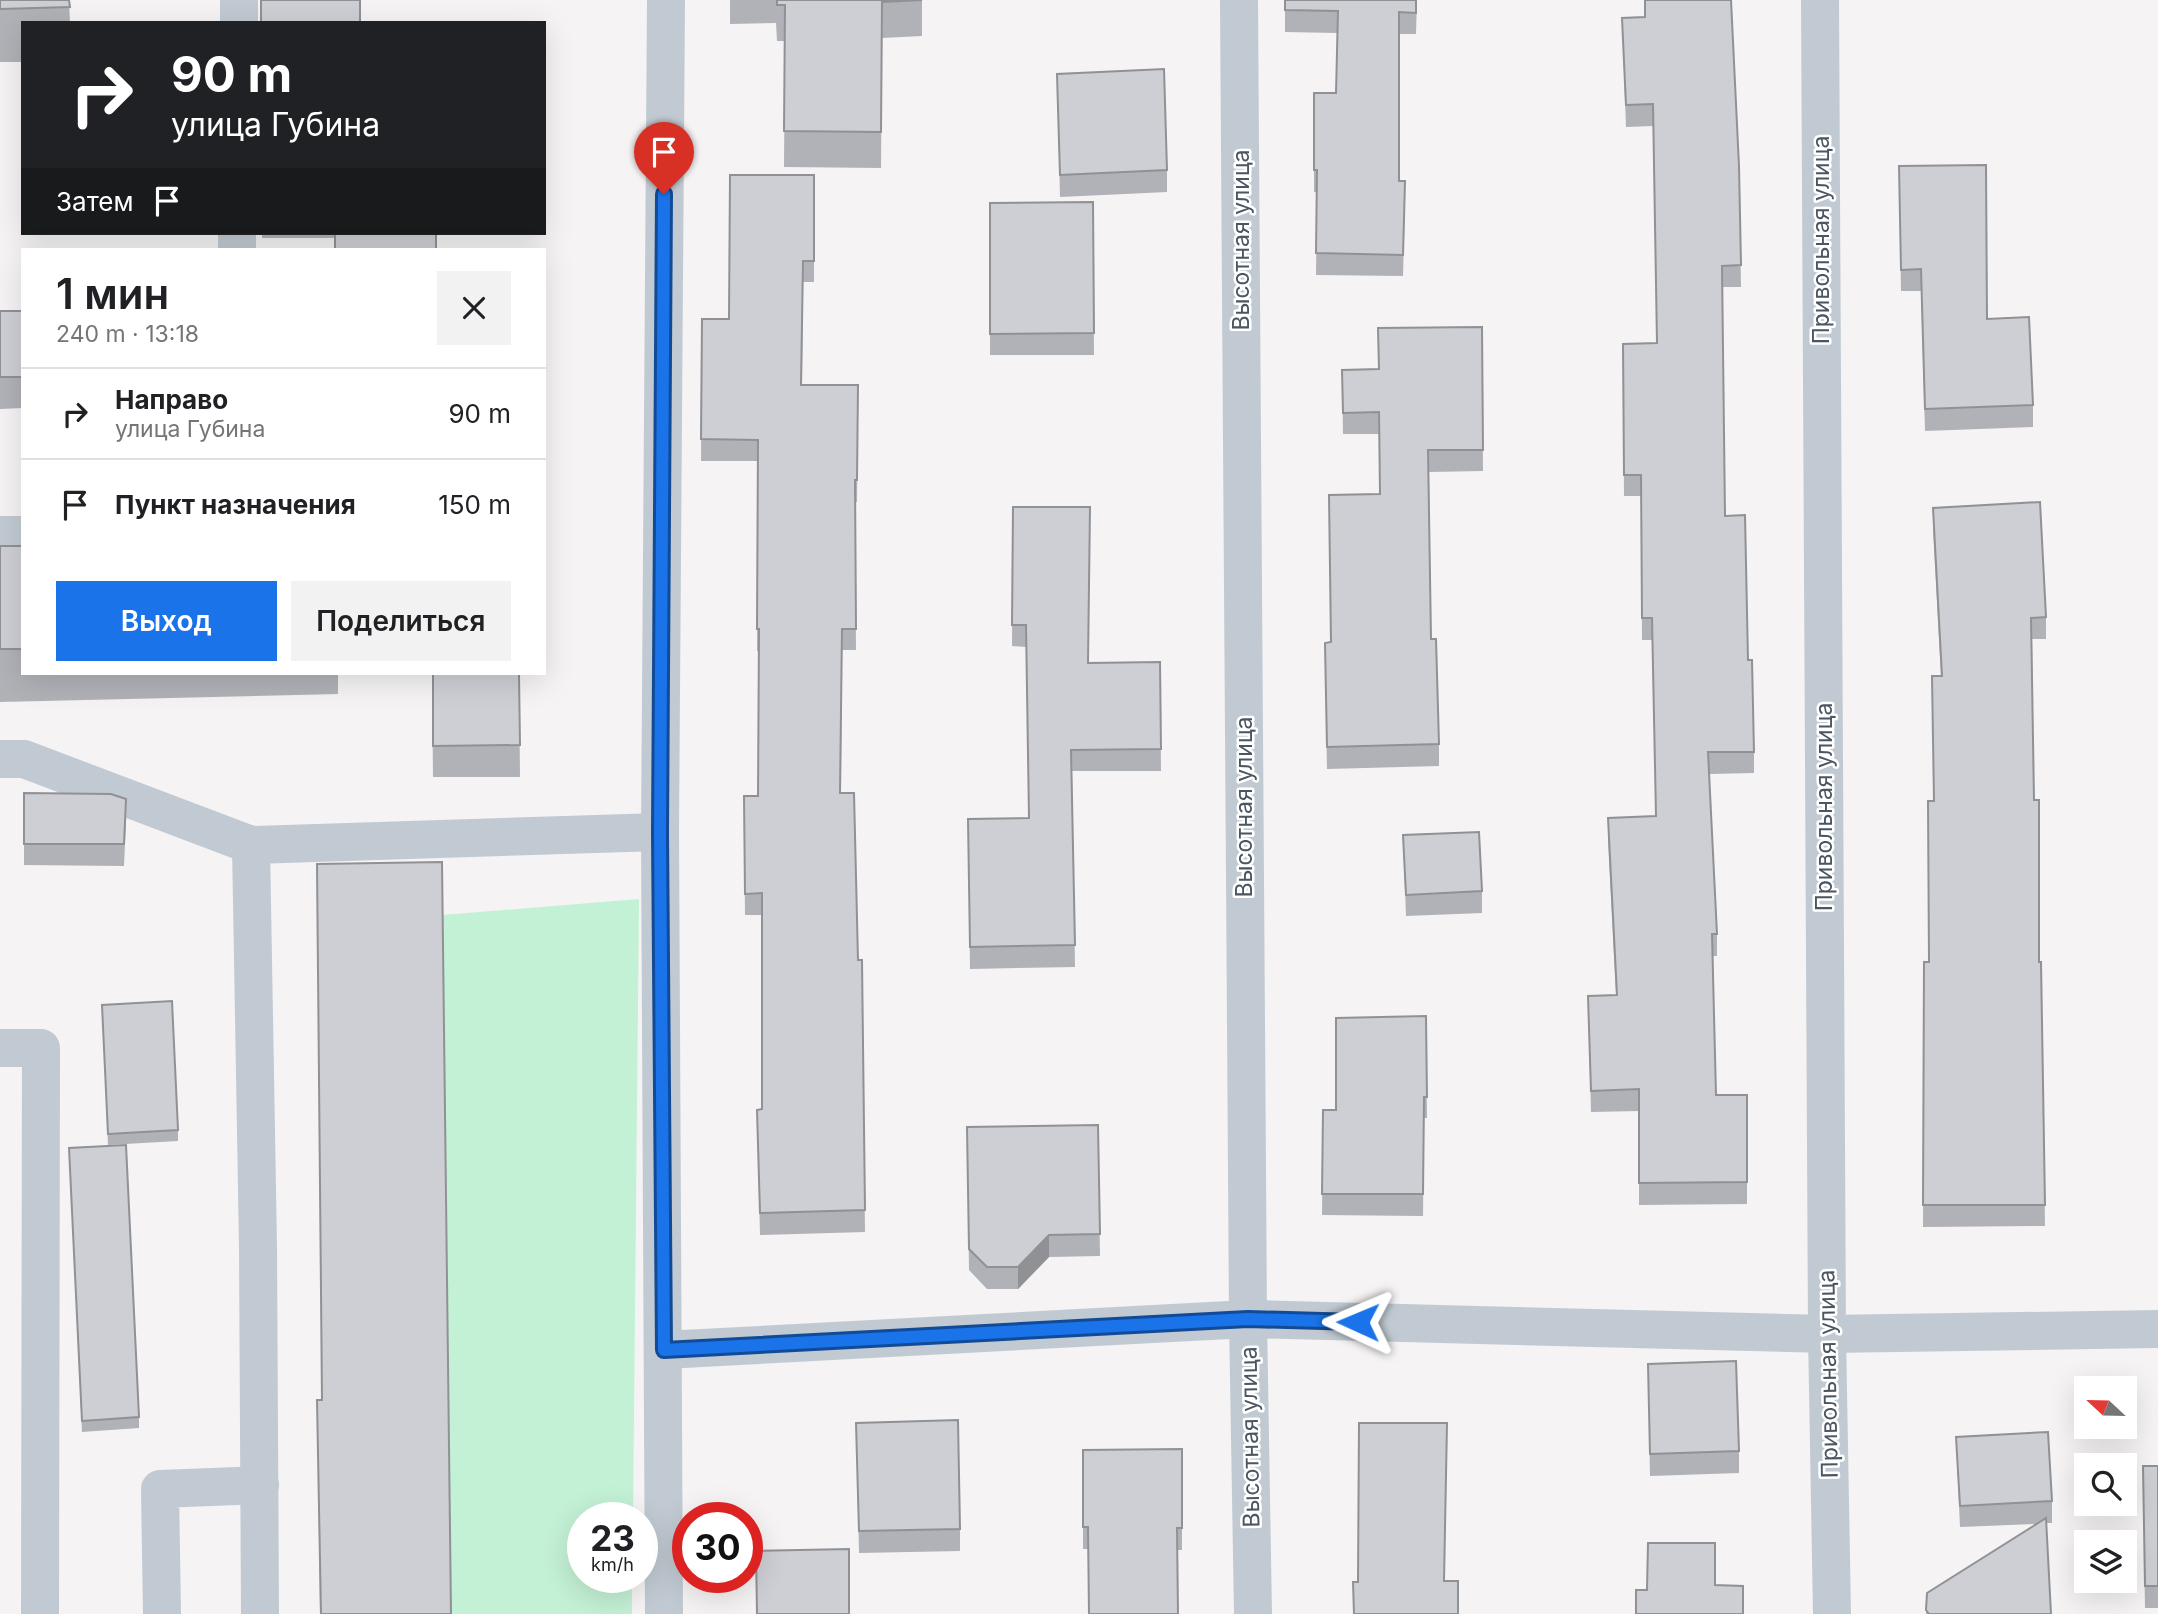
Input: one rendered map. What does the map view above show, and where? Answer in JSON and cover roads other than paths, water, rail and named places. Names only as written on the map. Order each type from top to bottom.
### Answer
[{"type":"street","points":[[239,0],[239,21]]},
{"type":"street","points":[[664,1614],[660,832],[666,0]]},
{"type":"street","name":"Высотная улица","points":[[1239,0],[1248,1319],[1253,1614]]},
{"type":"street","name":"Привольная улица","points":[[1820,0],[1826,1334],[1832,1614]]},
{"type":"street","points":[[0,535],[21,535]]},
{"type":"street","points":[[0,759],[24,759],[251,845],[660,832]]},
{"type":"street","points":[[251,845],[260,1614]]},
{"type":"street","points":[[0,1048],[41,1048],[40,1614]]},
{"type":"street","points":[[664,1350],[1248,1319],[1826,1334],[2158,1329]]},
{"type":"street","points":[[162,1614],[160,1489],[260,1485]]}]
